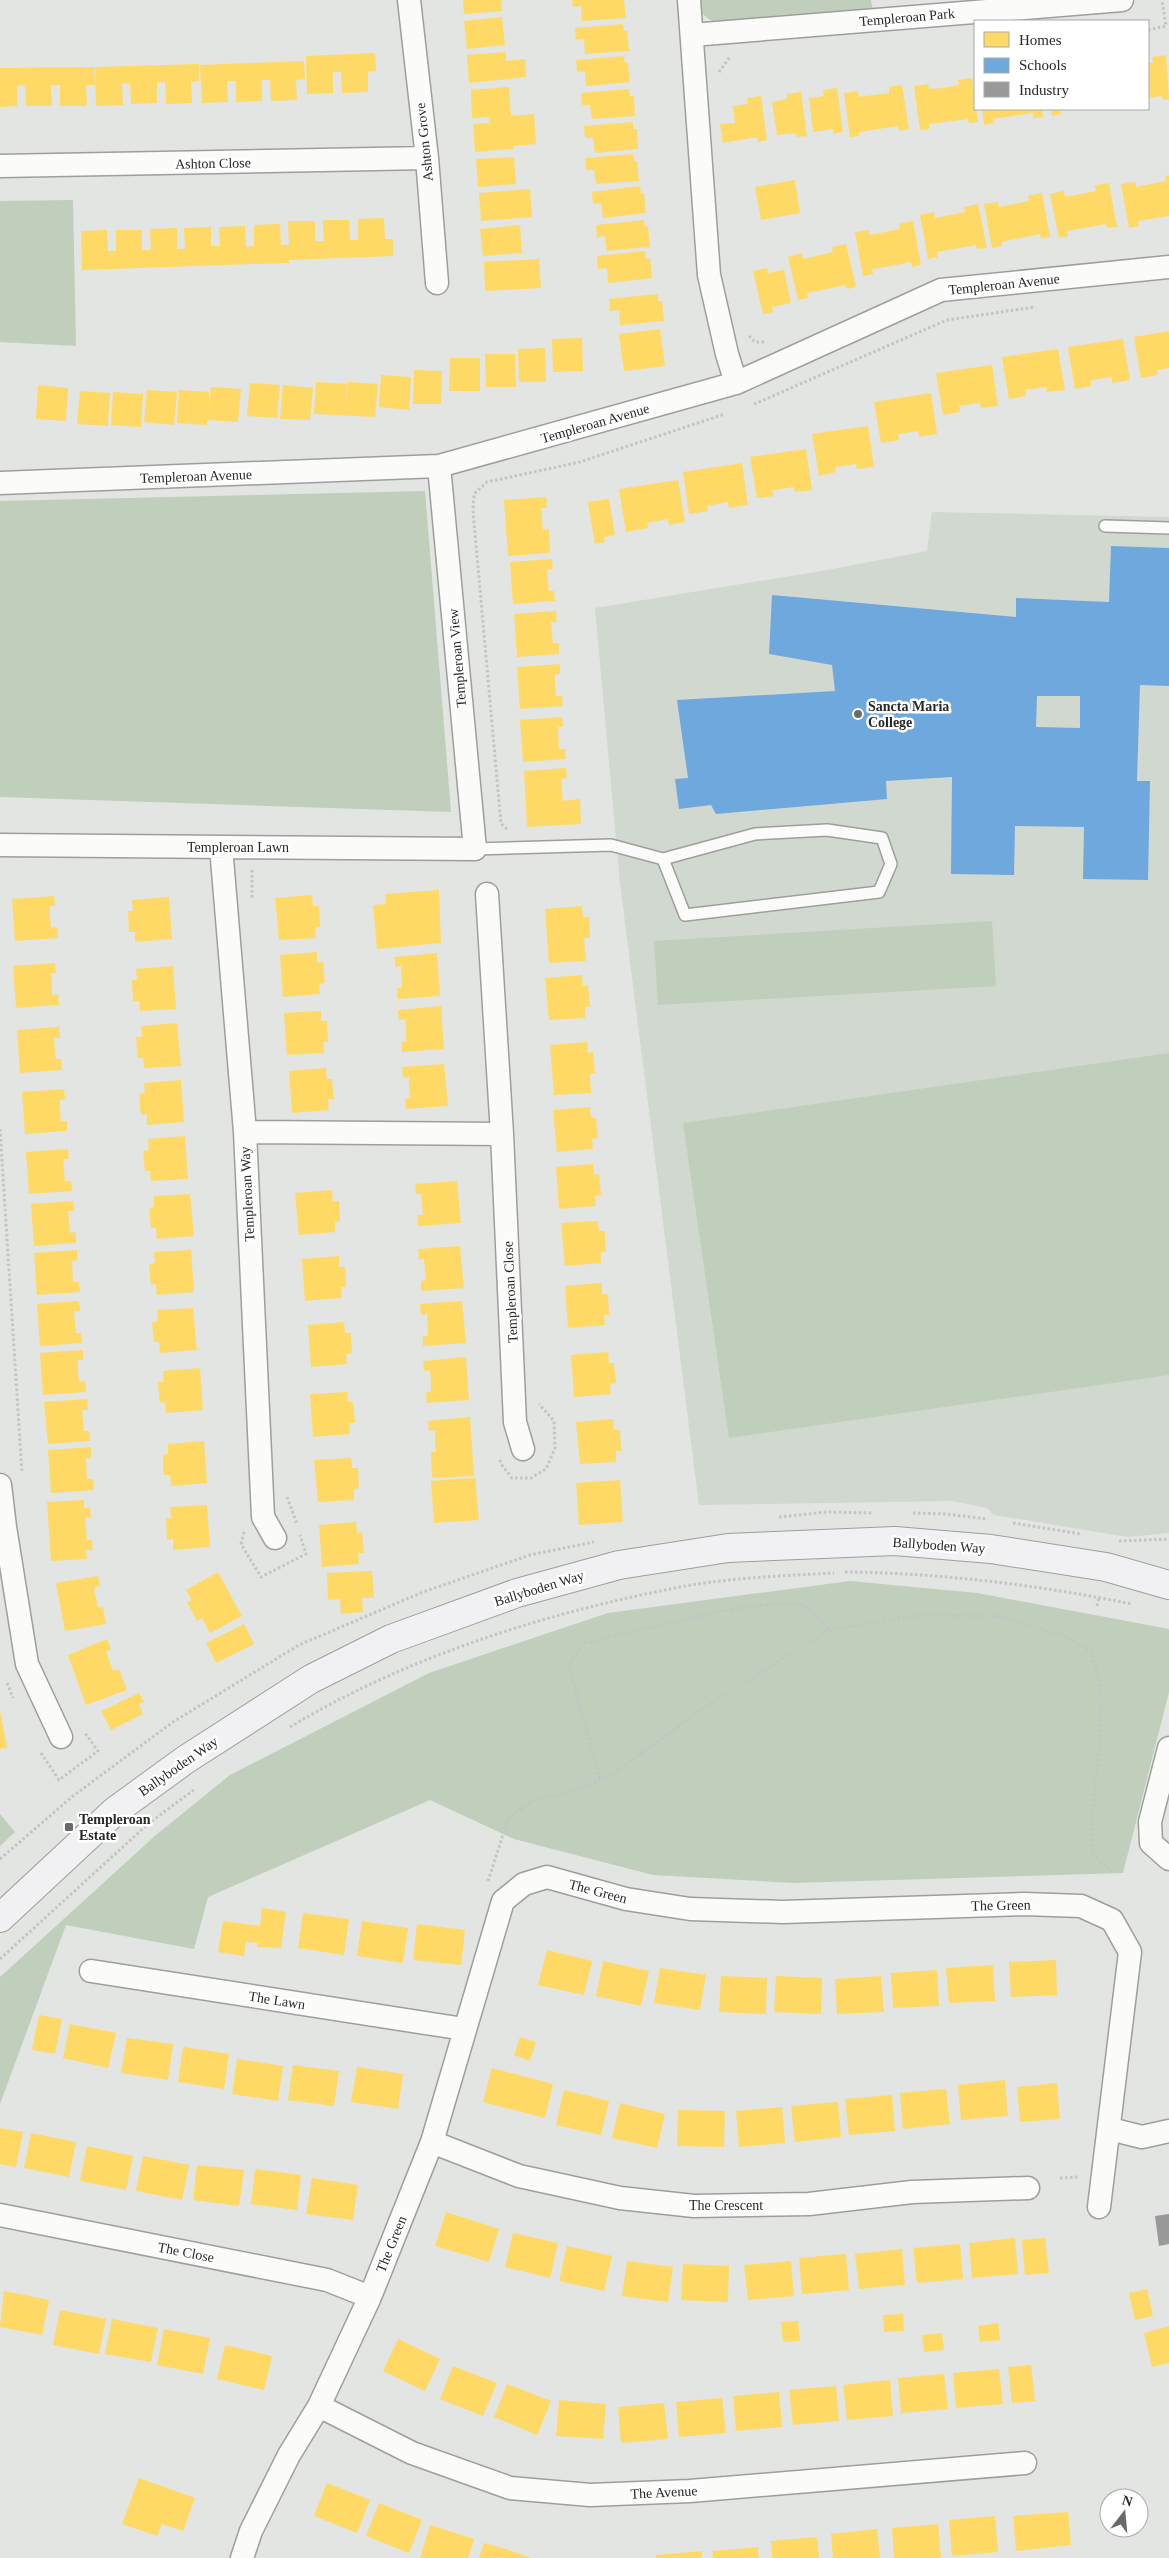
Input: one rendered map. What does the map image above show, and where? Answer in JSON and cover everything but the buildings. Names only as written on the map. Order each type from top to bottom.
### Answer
[{"type":"main road","name":"Ballyboden Way","points":[[0,1918],[115,1811],[185,1760],[311,1679],[391,1639],[517,1593],[619,1565],[728,1548],[895,1541],[1010,1552],[1106,1567],[1169,1585]]},
{"type":"street","name":"Ashton Grove","points":[[409,0],[437,283]]},
{"type":"street","points":[[689,0],[709,275],[727,354],[736,382]]},
{"type":"street","name":"Templeroan Park","points":[[692,35],[1122,0]]},
{"type":"street","name":"Ashton Close","points":[[0,166],[426,158]]},
{"type":"street","name":"Templeroan Avenue","points":[[0,483],[439,466],[736,382],[941,290],[1169,267]]},
{"type":"street","name":"Templeroan View","points":[[439,466],[475,849]]},
{"type":"street","name":"Templeroan Lawn","points":[[0,845],[475,849]]},
{"type":"street","name":"Templeroan Way","points":[[221,847],[244,1132],[263,1517],[275,1538]]},
{"type":"street","name":"Templeroan Close","points":[[487,894],[502,1134],[516,1422],[523,1449]]},
{"type":"street","points":[[244,1132],[502,1134]]},
{"type":"street","points":[[0,1484],[2,1528],[27,1664],[61,1737]]},
{"type":"street","points":[[1169,1748],[1150,1822],[1151,1843],[1169,1859]]},
{"type":"street","name":"The Green","points":[[242,2558],[251,2531],[289,2455],[319,2406],[370,2297],[432,2142],[503,1901],[524,1884],[547,1877],[626,1899],[690,1909],[783,1912],[1006,1904],[1081,1906],[1112,1920],[1130,1952],[1099,2207]]},
{"type":"street","name":"The Lawn","points":[[91,1971],[464,2030]]},
{"type":"street","points":[[1110,2128],[1142,2137],[1169,2131]]},
{"type":"street","name":"The Crescent","points":[[432,2142],[519,2176],[620,2198],[694,2206],[809,2204],[912,2192],[1028,2188]]},
{"type":"street","name":"The Close","points":[[0,2216],[327,2280],[370,2297]]},
{"type":"street","name":"The Avenue","points":[[319,2406],[412,2453],[510,2488],[590,2495],[690,2491],[1025,2464]]},
{"type":"lane","points":[[1105,526],[1169,528]]},
{"type":"lane","points":[[475,849],[611,845],[663,859],[755,834],[827,830],[882,838],[891,864],[879,892],[685,915],[663,859]]},
{"type":"path","points":[[1149,30],[1166,26],[1162,0]]},
{"type":"path","points":[[715,81],[723,64],[734,53]]},
{"type":"path","points":[[752,404],[946,320],[1043,306]]},
{"type":"path","points":[[744,331],[755,342],[772,342]]},
{"type":"path","points":[[512,834],[502,824],[473,510],[474,494],[487,482],[580,462],[734,411]]},
{"type":"path","points":[[252,906],[252,869],[258,865]]},
{"type":"path","points":[[500,1456],[501,1464],[512,1478],[531,1478],[546,1469]]},
{"type":"path","points":[[245,1529],[241,1544],[261,1577],[306,1554],[284,1490]]},
{"type":"path","points":[[281,1732],[331,1702],[430,1658],[532,1623],[665,1590],[756,1577],[846,1572],[925,1574],[1099,1598],[1134,1605]]},
{"type":"path","points":[[1097,1606],[1099,1598]]},
{"type":"path","points":[[600,1779],[569,1667],[582,1644],[702,1615],[776,1604],[803,1606],[829,1630]]},
{"type":"path","points":[[485,1889],[508,1819],[532,1800],[573,1791],[612,1774],[708,1706],[829,1630],[920,1615],[997,1616],[1059,1634],[1091,1651],[1101,1688],[1100,1735],[1092,1815],[1093,1854],[1111,1872]]},
{"type":"path","points":[[0,1959],[148,1824],[201,1784]]},
{"type":"path","points":[[1060,2178],[1080,2176]]},
{"type":"shaded area","name":"Sancta Maria College","points":[[932,512],[1169,517],[1169,1533],[1128,1537],[994,1515],[987,1508],[953,1501],[699,1505],[620,883],[595,608],[827,570],[927,551]]},
{"type":"green space","points":[[697,0],[871,0],[873,11],[723,26],[710,20],[703,14]]},
{"type":"green space","points":[[73,200],[76,346],[0,342],[0,201]]},
{"type":"green space","points":[[425,491],[451,812],[0,797],[0,501]]},
{"type":"green space","points":[[992,921],[996,986],[658,1005],[654,941]]},
{"type":"green space","points":[[1169,1053],[1169,1375],[729,1438],[683,1123]]},
{"type":"green space","points":[[850,1581],[977,1593],[1169,1629],[1169,1692],[1123,1873],[794,1883],[653,1875],[514,1839],[430,1800],[208,1897],[194,1949],[66,1925],[0,2104],[0,1977],[156,1835],[230,1775],[429,1673],[608,1613]]},
{"type":"green space","points":[[0,1814],[15,1832],[0,1846]]},
{"type":"place","name":"Sancta Maria College","points":[[858,714]]},
{"type":"place","name":"Templeroan Estate","points":[[69,1827]]}]
